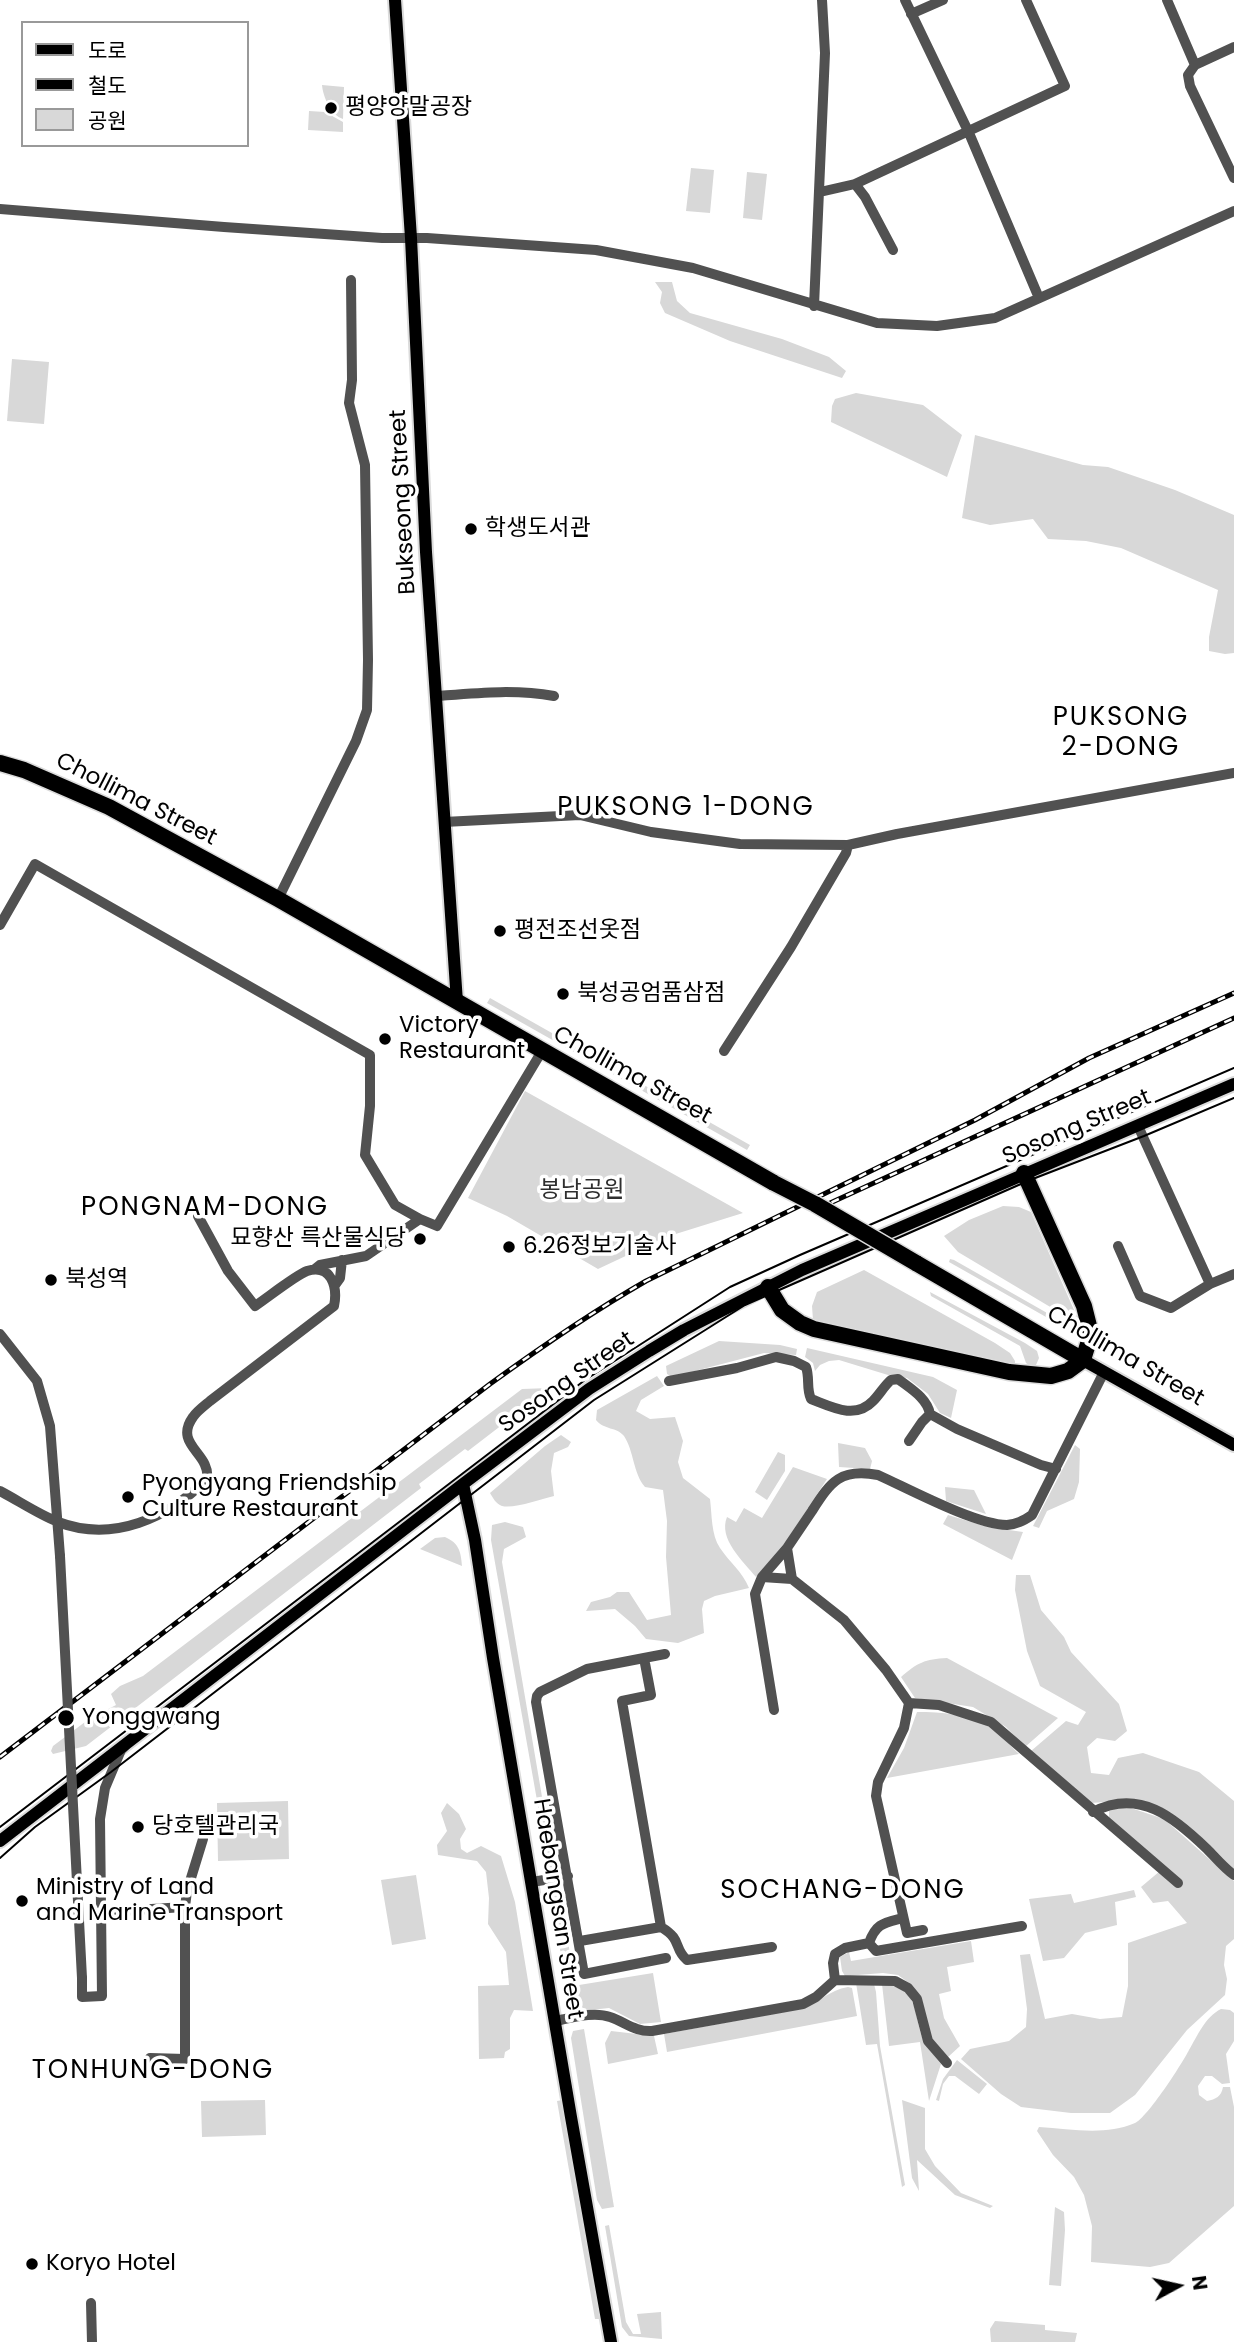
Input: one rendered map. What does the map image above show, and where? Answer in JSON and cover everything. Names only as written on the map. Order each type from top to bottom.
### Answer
[{"type":"highway","name":"Chollima Street","points":[[0,763],[34,774],[109,807],[278,899],[815,1204],[1083,1360]]},
{"type":"highway","points":[[768,1287],[782,1310],[790,1317],[820,1331],[1009,1372],[1051,1376],[1068,1371],[1083,1360],[1091,1334],[1084,1306],[1024,1173]]},
{"type":"main road","name":"Bukseong Street","points":[[395,0],[411,238],[426,552],[457,1002]]},
{"type":"main road","name":"Sosong Street","points":[[0,1841],[463,1484],[589,1389],[639,1357],[684,1330],[768,1287],[1024,1173],[1234,1084]]},
{"type":"main road","name":"Chollima Street","points":[[1083,1360],[1234,1445]]},
{"type":"main road","name":"Haebangsan Street","points":[[463,1484],[475,1540],[611,2342]]},
{"type":"street","points":[[814,306],[825,53],[822,0]]},
{"type":"street","points":[[905,0],[969,133],[1039,299]]},
{"type":"street","points":[[911,14],[943,0]]},
{"type":"street","points":[[820,192],[855,184],[1065,86],[1026,0]]},
{"type":"street","points":[[1167,0],[1195,65]]},
{"type":"street","points":[[1234,47],[1195,65],[1188,75],[1190,86],[1234,177]]},
{"type":"street","points":[[855,184],[865,197],[893,250]]},
{"type":"street","points":[[0,209],[224,227],[582,249],[693,268],[877,323],[937,326],[995,318],[1234,211]]},
{"type":"street","points":[[278,899],[356,741],[367,710],[365,465],[349,403],[352,380],[351,280]]},
{"type":"street","points":[[437,696],[500,692],[535,692],[554,696]]},
{"type":"street","points":[[444,822],[580,815],[651,832],[740,844],[848,845],[1234,773]]},
{"type":"street","points":[[724,1051],[791,947],[846,853],[848,845]]},
{"type":"street","points":[[0,925],[35,864],[370,1055],[370,1106],[365,1155],[395,1205],[436,1226],[542,1051]]},
{"type":"street","points":[[1138,1126],[1210,1284]]},
{"type":"street","points":[[0,1491],[59,1522],[103,1530],[121,1529],[161,1514],[207,1479],[206,1463],[190,1447],[187,1434],[191,1419],[209,1401],[334,1306],[335,1284],[323,1270],[307,1271],[256,1306],[228,1271],[198,1216]]},
{"type":"street","points":[[313,1271],[320,1265],[366,1256],[420,1219]]},
{"type":"street","points":[[1118,1246],[1140,1296],[1171,1308],[1210,1284],[1234,1274]]},
{"type":"street","points":[[335,1284],[340,1278],[342,1260]]},
{"type":"street","points":[[0,1334],[37,1381],[50,1426],[59,1522],[82,1997],[102,1996],[100,1819],[105,1788],[121,1750],[137,1734]]},
{"type":"street","points":[[669,1381],[737,1368],[776,1357],[794,1360],[806,1367],[807,1390],[811,1399],[850,1412],[860,1411],[873,1402],[891,1380],[898,1379],[923,1399],[930,1414],[957,1429],[1056,1469]]},
{"type":"street","points":[[774,1710],[754,1601],[757,1585],[787,1548],[828,1485],[843,1476],[860,1472],[878,1475],[986,1522],[1007,1525],[1022,1522],[1032,1515],[1104,1372]]},
{"type":"street","points":[[909,1441],[930,1414]]},
{"type":"street","points":[[787,1548],[792,1579]]},
{"type":"street","points":[[762,1577],[792,1579],[844,1620],[887,1670],[909,1703],[904,1728],[878,1782],[876,1796],[907,1933],[923,1930]]},
{"type":"street","points":[[665,1654],[587,1669],[540,1692],[536,1702],[584,1974],[666,1958]]},
{"type":"street","points":[[644,1658],[651,1695],[622,1701],[661,1927]]},
{"type":"street","points":[[909,1703],[939,1705],[991,1722],[1178,1883]]},
{"type":"street","points":[[1093,1812],[1107,1805],[1130,1803],[1156,1809],[1178,1822],[1234,1875]]},
{"type":"street","points":[[150,2058],[185,2059],[185,1907],[187,1891],[203,1839]]},
{"type":"street","points":[[532,1882],[568,1876]]},
{"type":"street","points":[[101,1912],[185,1907]]},
{"type":"street","points":[[869,1943],[873,1932],[882,1923],[903,1918]]},
{"type":"street","points":[[869,1943],[876,1951],[1022,1926]]},
{"type":"street","points":[[580,1941],[661,1927],[674,1934],[682,1955],[687,1960],[772,1947]]},
{"type":"street","points":[[835,1980],[835,1954],[845,1948],[869,1943]]},
{"type":"street","points":[[555,2021],[608,2015],[636,2029],[652,2031],[803,2004],[816,1997],[835,1980],[895,1981],[908,1988],[917,1999],[928,2041],[947,2063]]},
{"type":"street","points":[[91,2303],[92,2342]]},
{"type":"green space","points":[[322,85],[344,87],[343,119],[328,105]]},
{"type":"green space","points":[[309,111],[325,112],[343,122],[343,132],[308,130]]},
{"type":"green space","points":[[691,168],[714,170],[710,213],[686,211]]},
{"type":"green space","points":[[747,172],[767,174],[762,220],[743,218]]},
{"type":"green space","points":[[655,282],[672,282],[677,301],[690,313],[782,339],[829,357],[846,371],[842,378],[730,341],[665,313],[660,303],[662,292]]},
{"type":"green space","points":[[12,359],[49,362],[44,424],[7,421]]},
{"type":"green space","points":[[856,393],[923,405],[962,435],[947,477],[831,422],[835,399]]},
{"type":"green space","points":[[975,435],[1083,465],[1108,467],[1175,490],[1234,515],[1234,653],[1209,651],[1218,590],[1121,548],[1086,541],[1048,539],[1033,519],[990,525],[962,518]]},
{"type":"green space","points":[[490,998],[750,1145],[747,1150],[487,1003]]},
{"type":"green space","name":"봉남공원","points":[[525,1091],[743,1213],[666,1237],[598,1269],[507,1216],[468,1198]]},
{"type":"green space","points":[[1003,1206],[1019,1207],[1031,1212],[1078,1319],[1063,1309],[1057,1311],[958,1252],[944,1236],[969,1220]]},
{"type":"green space","points":[[950,1259],[1077,1330],[1069,1330],[949,1262]]},
{"type":"green space","points":[[864,1270],[995,1343],[1010,1353],[1015,1364],[813,1320],[812,1306],[817,1292]]},
{"type":"green space","points":[[930,1292],[1037,1351],[1039,1358],[1036,1365],[1030,1366],[1026,1363],[1020,1346],[931,1296]]},
{"type":"green space","points":[[719,1341],[780,1345],[797,1349],[796,1355],[764,1353],[672,1377],[667,1374],[666,1366]]},
{"type":"green space","points":[[807,1348],[933,1377],[957,1390],[951,1418],[940,1413],[928,1394],[907,1378],[839,1360],[820,1365],[815,1371],[813,1363],[805,1357]]},
{"type":"green space","points":[[657,1376],[664,1386],[641,1400],[636,1411],[650,1419],[675,1417],[683,1441],[678,1462],[683,1478],[710,1499],[717,1543],[749,1588],[704,1601],[704,1633],[678,1643],[646,1639],[615,1609],[586,1611],[591,1602],[610,1597],[617,1592],[629,1592],[647,1620],[671,1615],[663,1490],[645,1487],[624,1436],[596,1420],[597,1410]]},
{"type":"green space","points":[[550,1388],[468,1451],[465,1449],[419,1484],[421,1488],[86,1746],[53,1754],[53,1746],[89,1719],[116,1705],[111,1694],[120,1686],[143,1676],[522,1389]]},
{"type":"green space","points":[[561,1435],[571,1442],[568,1447],[554,1453],[551,1471],[554,1496],[513,1506],[502,1506],[496,1502],[490,1493]]},
{"type":"green space","points":[[838,1443],[865,1448],[872,1461],[870,1469],[839,1467]]},
{"type":"green space","points":[[1075,1445],[1080,1449],[1079,1482],[1074,1499],[1047,1511],[1039,1528],[1033,1526]]},
{"type":"green space","points":[[778,1452],[785,1455],[785,1471],[767,1500],[755,1492]]},
{"type":"green space","points":[[793,1467],[827,1479],[787,1540],[756,1577],[729,1541],[725,1525],[727,1517],[736,1522],[744,1508],[762,1518]]},
{"type":"green space","points":[[945,1487],[974,1490],[986,1514],[946,1501]]},
{"type":"green space","points":[[948,1515],[988,1527],[1023,1532],[1012,1560],[943,1524]]},
{"type":"green space","points":[[505,1522],[523,1527],[526,1537],[504,1549],[502,1562],[555,1873],[550,1874],[491,1540],[492,1525]]},
{"type":"green space","points":[[445,1537],[458,1548],[462,1566],[420,1549],[435,1538]]},
{"type":"green space","points":[[1016,1575],[1030,1575],[1041,1610],[1064,1637],[1071,1652],[1119,1704],[1127,1731],[1115,1741],[1097,1738],[1087,1747],[1091,1773],[1109,1775],[1118,1758],[1143,1753],[1199,1772],[1234,1801],[1234,1869],[1199,1834],[1173,1814],[1144,1802],[1127,1800],[1089,1803],[1031,1751],[1066,1721],[1078,1725],[1086,1712],[1040,1686],[1027,1651],[1015,1590]]},
{"type":"green space","points":[[947,1658],[1058,1718],[1025,1747],[1006,1727],[973,1707],[915,1698],[901,1677],[922,1663]]},
{"type":"green space","points":[[917,1712],[973,1719],[998,1733],[1019,1754],[887,1778],[904,1748]]},
{"type":"green space","points":[[288,1801],[289,1859],[218,1861],[217,1803]]},
{"type":"green space","points":[[447,1803],[459,1814],[466,1829],[460,1839],[461,1849],[467,1853],[481,1846],[501,1856],[515,1902],[533,2011],[514,2010],[510,2018],[510,2049],[505,2052],[504,2058],[479,2059],[478,1986],[509,1985],[506,1952],[488,1924],[486,1872],[477,1861],[438,1855],[437,1845],[447,1831],[441,1813]]},
{"type":"green space","points":[[1131,1808],[1164,1819],[1234,1881],[1234,1939],[1226,1946],[1225,1995],[1187,2030],[1135,2095],[1110,2113],[1071,2113],[1021,2107],[1001,2094],[961,2059],[970,2049],[1009,2041],[1026,2027],[1027,2009],[1020,1955],[1030,1954],[1045,2019],[1072,2014],[1100,2019],[1122,2017],[1128,1986],[1128,1943],[1187,1923],[1168,1901],[1153,1903],[1141,1887],[1160,1871],[1179,1888],[1182,1882],[1109,1818],[1109,1811]]},
{"type":"green space","points":[[416,1875],[426,1939],[392,1945],[381,1880]]},
{"type":"green space","points":[[559,1887],[575,1984],[653,1973],[661,2022],[640,2024],[609,2008],[572,2012],[569,2010],[551,1888]]},
{"type":"green space","points":[[1134,1890],[1136,1897],[1115,1902],[1117,1925],[1085,1933],[1064,1958],[1043,1961],[1029,1899],[1071,1894],[1074,1903]]},
{"type":"green space","points":[[971,1941],[974,1962],[947,1967],[951,1991],[939,1994],[944,2018],[960,2046],[947,2058],[935,2046],[909,1983],[898,1975],[883,1973],[845,1976],[842,1971],[840,1957],[849,1952],[851,1961]]},
{"type":"green space","points":[[856,1983],[874,1984],[876,1992],[880,2046],[905,2185],[902,2187],[877,2044],[866,2045]]},
{"type":"green space","points":[[882,1984],[894,1986],[908,1995],[915,2009],[923,2040],[941,2064],[929,2101],[920,2042],[889,2046]]},
{"type":"green space","points":[[848,1987],[852,1988],[857,2016],[667,2052],[664,2034],[800,2009]]},
{"type":"green space","points":[[1221,2009],[1234,2013],[1234,2041],[1226,2054],[1230,2083],[1222,2084],[1212,2076],[1205,2076],[1198,2086],[1199,2095],[1207,2101],[1218,2097],[1223,2087],[1230,2087],[1234,2107],[1234,2206],[1169,2263],[1150,2267],[1091,2262],[1092,2226],[1084,2195],[1074,2177],[1053,2155],[1037,2131],[1039,2127],[1100,2131],[1135,2123],[1164,2090],[1206,2022]]},
{"type":"green space","points":[[584,2029],[614,2207],[602,2209],[597,2200],[571,2038],[573,2031]]},
{"type":"green space","points":[[611,2031],[654,2036],[658,2054],[608,2064],[605,2043]]},
{"type":"green space","points":[[957,2060],[987,2084],[979,2094],[955,2076],[949,2076],[943,2084],[939,2101],[936,2100],[943,2079]]},
{"type":"green space","points":[[265,2100],[266,2135],[202,2137],[201,2101]]},
{"type":"green space","points":[[563,2100],[601,2319],[595,2319],[557,2101]]},
{"type":"green space","points":[[902,2100],[925,2108],[925,2149],[935,2166],[961,2193],[993,2206],[990,2208],[955,2195],[917,2160],[919,2191],[912,2178]]},
{"type":"green space","points":[[1055,2207],[1064,2212],[1061,2286],[1049,2285]]},
{"type":"green space","points":[[609,2225],[626,2322],[633,2334],[641,2334],[637,2314],[661,2312],[662,2339],[629,2336],[622,2327],[605,2226]]},
{"type":"green space","points":[[995,2321],[1045,2325],[1045,2330],[1077,2333],[1075,2342],[991,2342],[990,2329]]},
{"type":"tram line","points":[[0,1827],[585,1380],[730,1287],[1234,1068]]},
{"type":"tram line","points":[[0,1858],[35,1827],[111,1772],[594,1400],[745,1305],[1030,1180],[1234,1098]]},
{"type":"railway","points":[[0,1757],[490,1384],[606,1305],[646,1281],[975,1120],[1089,1058],[1234,993]]},
{"type":"railway","points":[[817,1209],[1234,1018]]},
{"type":"place","name":"평양양말공장","points":[[331,108]]},
{"type":"place","name":"학생도서관","points":[[471,529]]},
{"type":"place","name":"평전조선옷점","points":[[500,931]]},
{"type":"place","name":"북성공엄품삼점","points":[[563,994]]},
{"type":"place","name":"Victory Restaurant","points":[[385,1039]]},
{"type":"place","name":"묘향산 륵산물식당","points":[[420,1239]]},
{"type":"place","name":"6.26정보기술사","points":[[509,1247]]},
{"type":"place","name":"북성역","points":[[51,1280]]},
{"type":"place","name":"Pyongyang Friendship Culture Restaurant","points":[[128,1497]]},
{"type":"place","name":"Yonggwang","points":[[66,1718]]},
{"type":"place","name":"당호텔관리국","points":[[138,1827]]},
{"type":"place","name":"Ministry of Land and Marine Transport","points":[[22,1901]]},
{"type":"place","name":"Koryo Hotel","points":[[32,2264]]},
{"type":"district","name":"PUKSONG 2-DONG","points":[[1121,733]]},
{"type":"district","name":"PUKSONG 1-DONG","points":[[686,808]]},
{"type":"district","name":"PONGNAM-DONG","points":[[205,1208]]},
{"type":"district","name":"SOCHANG-DONG","points":[[843,1891]]},
{"type":"district","name":"TONHUNG-DONG","points":[[153,2071]]}]
